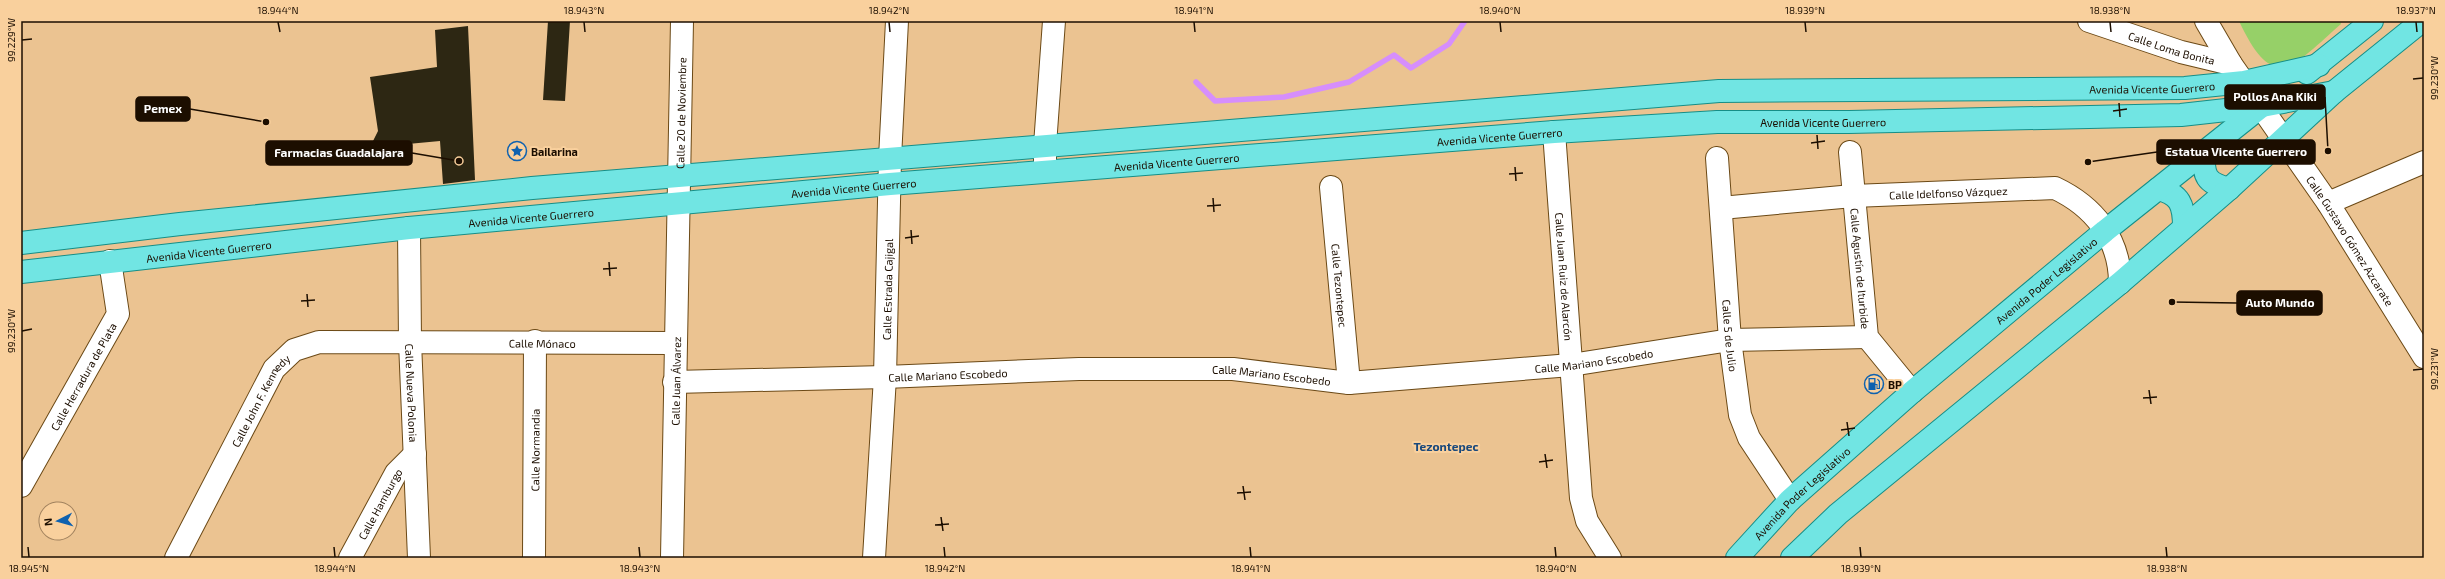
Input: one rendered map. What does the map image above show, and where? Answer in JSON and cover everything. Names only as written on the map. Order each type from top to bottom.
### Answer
[{"type":"main road","name":"Avenida Poder Legislativo","points":[[1736,558],[1790,500],[1912,392],[2105,231],[2204,154],[2262,106],[2319,65],[2372,21]]},
{"type":"main road","points":[[1792,558],[1838,514],[2120,283],[2184,226],[2229,189],[2334,92],[2422,21]]},
{"type":"main road","name":"Avenida Vicente Guerrero","points":[[21,243],[411,199],[1045,145],[1719,91],[2185,88],[2244,82],[2319,65]]},
{"type":"main road","name":"Avenida Vicente Guerrero","points":[[21,272],[409,228],[1045,171],[1554,132],[1717,122],[1856,122],[2181,115],[2262,106],[2334,92]]},
{"type":"main road","points":[[2204,154],[2203,172],[2208,180],[2216,186],[2229,189]]},
{"type":"main road","points":[[2158,190],[2168,192],[2178,200],[2184,210],[2184,226]]},
{"type":"street","name":"Calle 20 de Noviembre","points":[[678,205],[682,21]]},
{"type":"street","name":"Calle Estrada Cajigal","points":[[874,558],[885,377],[890,158],[897,21]]},
{"type":"street","points":[[1045,171],[1045,145],[1054,21]]},
{"type":"street","name":"Calle Loma Bonita","points":[[2090,21],[2181,52],[2231,64]]},
{"type":"street","name":"Calle Gustavo Gómez Azcarate","points":[[2206,21],[2231,64],[2262,106],[2328,203],[2424,357]]},
{"type":"street","name":"Calle Juan Ruiz de Alarcón","points":[[1554,132],[1581,498],[1587,521],[1610,558]]},
{"type":"street","name":"Calle Agustín de Iturbide","points":[[1850,152],[1867,337],[1912,392]]},
{"type":"street","name":"Calle 5 de Julio","points":[[1717,158],[1730,340],[1740,415],[1749,438],[1790,500]]},
{"type":"street","points":[[2328,203],[2424,162]]},
{"type":"street","name":"Calle Tezontepec","points":[[1332,187],[1349,383]]},
{"type":"street","name":"Calle Idelfonso Vázquez","points":[[1720,208],[1853,196],[2054,188],[2080,201],[2105,231],[2117,255],[2120,283]]},
{"type":"street","name":"Calle Juan Álvarez","points":[[672,558],[678,205]]},
{"type":"street","name":"Calle Nueva Polonia","points":[[409,228],[410,342],[419,558]]},
{"type":"street","name":"Calle Herradura de Plata","points":[[21,486],[118,314],[110,261]]},
{"type":"street","name":"Calle Mariano Escobedo","points":[[674,382],[885,377],[1079,369],[1225,369],[1349,383],[1572,365],[1730,340],[1867,337]]},
{"type":"street","name":"Calle Mónaco","points":[[410,342],[535,341],[675,343]]},
{"type":"street","name":"Calle Normandia","points":[[534,558],[535,341]]},
{"type":"street","name":"Calle John F. Kennedy","points":[[176,558],[274,368],[294,350],[319,342],[410,342]]},
{"type":"street","name":"Calle Hamburgo","points":[[350,558],[396,473],[414,454]]},
{"type":"green space","points":[[2239,21],[2340,21],[2341,24],[2310,52],[2297,61],[2285,66],[2274,66],[2263,59],[2251,44]]},
{"type":"building","points":[[548,21],[570,21],[565,101],[543,100]]},
{"type":"building","points":[[468,26],[475,180],[443,184],[440,141],[397,145],[384,152],[372,143],[378,131],[370,77],[437,67],[435,30]]},
{"type":"waterway","points":[[1196,82],[1215,101],[1284,97],[1349,82],[1394,55],[1411,68],[1449,44],[1465,21]]},
{"type":"place","name":"Pemex","points":[[266,122]]},
{"type":"place","name":"Bailarina","points":[[517,151]]},
{"type":"place","name":"Pollos Ana Kiki","points":[[2328,151]]},
{"type":"place","name":"Farmacias Guadalajara","points":[[459,161]]},
{"type":"place","name":"Estatua Vicente Guerrero","points":[[2088,162]]},
{"type":"place","name":"Auto Mundo","points":[[2172,302]]},
{"type":"place","name":"BP","points":[[1874,384]]},
{"type":"district","name":"Tezontepec","points":[[1446,446]]}]
